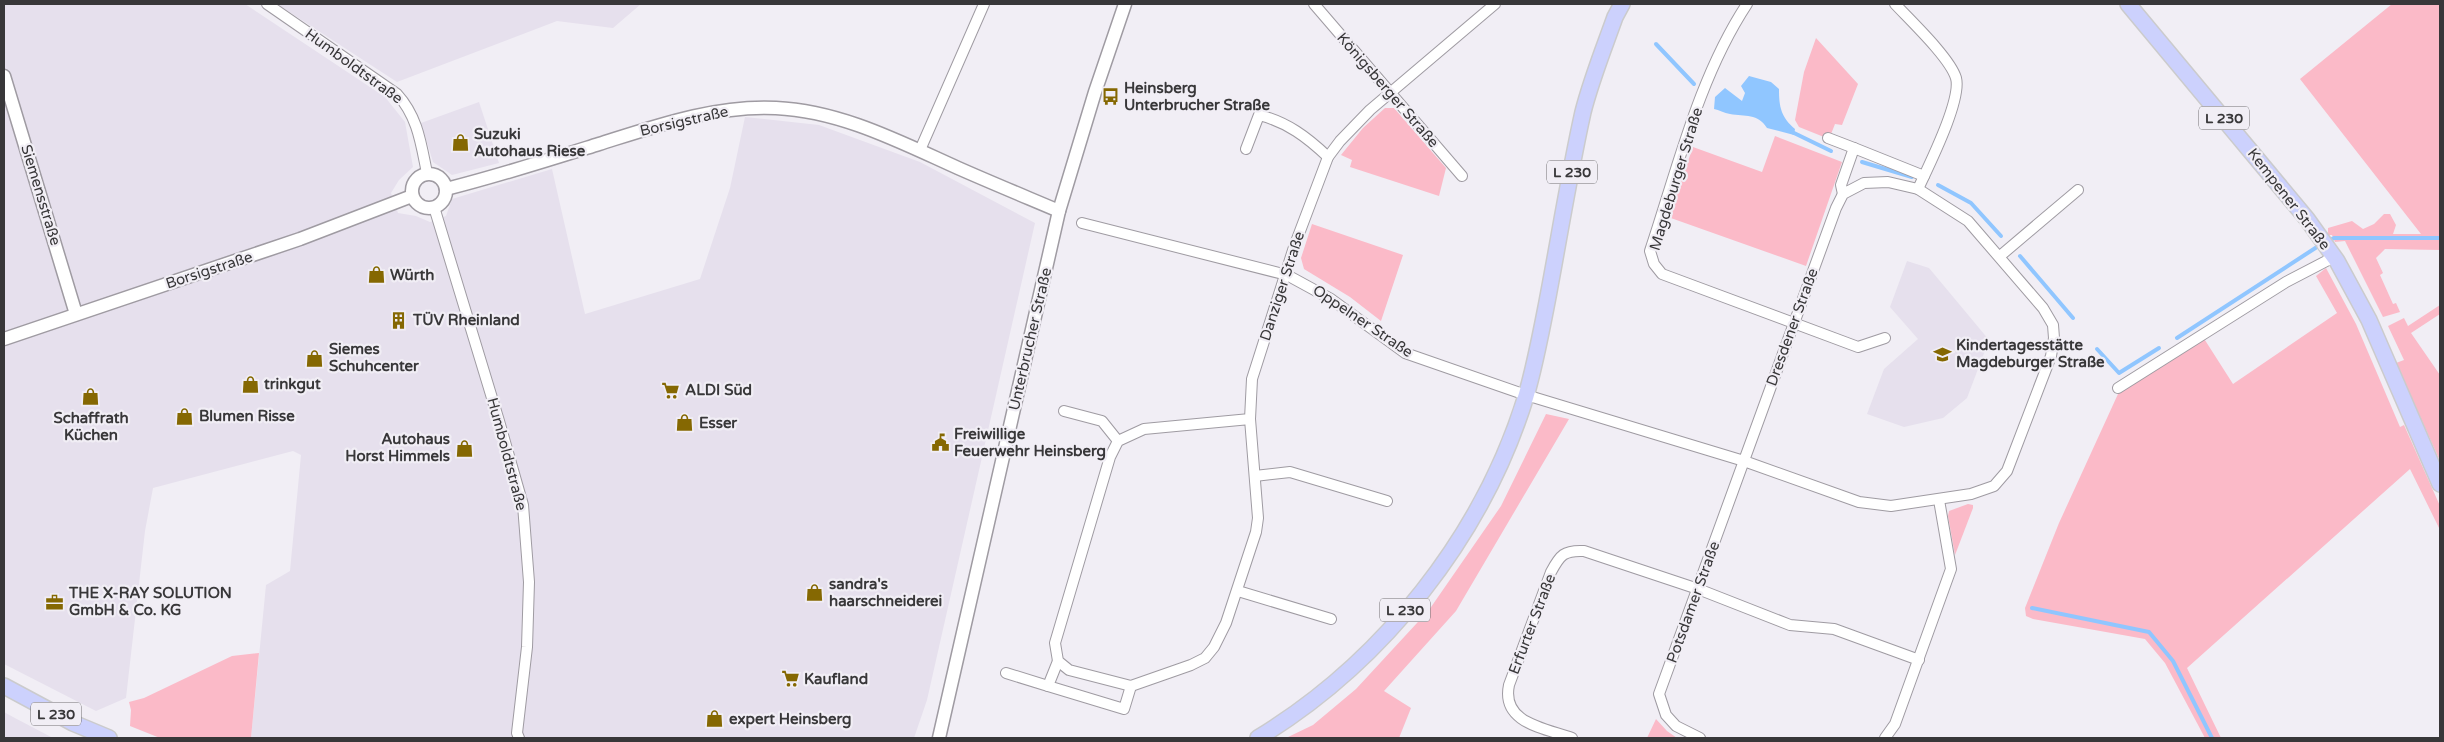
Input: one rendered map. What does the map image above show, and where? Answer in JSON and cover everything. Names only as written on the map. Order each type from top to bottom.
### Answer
[{"type":"main road","name":"L 230","points":[[1258,738],[1296,715],[1334,683],[1386,632],[1442,567],[1488,492],[1526,395],[1538,346],[1584,110],[1614,16],[1622,4]]},
{"type":"main road","name":"Kempener Straße","points":[[2128,4],[2318,234],[2335,259],[2369,320],[2440,484]]},
{"type":"main road","name":"L 230","points":[[4,686],[73,723],[110,738]]},
{"type":"street","name":"Humboldtstraße","points":[[266,4],[397,94],[409,107],[416,123],[427,173]]},
{"type":"street","points":[[920,150],[984,4]]},
{"type":"street","name":"Unterbrucher Straße","points":[[940,738],[1060,211],[1092,100],[1125,4]]},
{"type":"street","name":"Königsberger Straße","points":[[1314,4],[1462,176]]},
{"type":"street","name":"Danziger Straße","points":[[1131,686],[1191,665],[1205,658],[1214,647],[1226,623],[1238,591],[1256,532],[1258,518],[1250,419],[1252,379],[1312,194],[1328,157],[1340,141],[1390,93],[1495,4]]},
{"type":"street","name":"Magdeburger Straße","points":[[1747,4],[1728,32],[1708,76],[1650,251],[1654,264],[1662,274],[1858,347],[1885,338]]},
{"type":"street","points":[[1895,4],[1947,61],[1956,78],[1956,99],[1918,189]]},
{"type":"street","name":"Siemensstraße","points":[[4,76],[76,314]]},
{"type":"street","name":"Borsigstraße","points":[[446,189],[486,179],[660,125],[704,114],[743,108],[778,108],[817,114],[868,128],[1060,211]]},
{"type":"street","points":[[1246,149],[1259,115],[1292,127],[1309,139],[1328,157]]},
{"type":"street","points":[[1828,138],[1924,176]]},
{"type":"street","name":"Dresdener Straße","points":[[1744,461],[1793,323],[1843,194],[1841,184],[1854,148]]},
{"type":"street","points":[[427,173],[438,175],[446,189],[443,200],[434,207],[418,205],[412,196],[414,181],[427,173]]},
{"type":"street","points":[[1526,395],[1744,461],[1859,502],[1890,506],[1971,494],[1994,486],[2007,470],[2051,356],[2054,338],[2053,325],[2044,308],[1968,221],[1918,189],[1888,182],[1864,183],[1843,194]]},
{"type":"street","points":[[2000,256],[2078,190]]},
{"type":"street","name":"Borsigstraße","points":[[4,339],[300,239],[412,196]]},
{"type":"street","name":"Humboldtstraße","points":[[434,207],[523,506],[529,582],[527,647],[517,733],[520,738]]},
{"type":"street","name":"Oppelner Straße","points":[[1082,223],[1287,274],[1331,298],[1405,353],[1526,395]]},
{"type":"street","name":"Kempener Straße","points":[[2118,388],[2286,282],[2335,259]]},
{"type":"street","points":[[1064,410],[1102,421],[1118,441]]},
{"type":"street","points":[[1048,686],[1058,661],[1056,643],[1110,457],[1118,441],[1144,429],[1250,419]]},
{"type":"street","name":"Potsdamer Straße","points":[[1700,738],[1687,736],[1676,726],[1666,715],[1659,694],[1744,461]]},
{"type":"street","points":[[1255,476],[1290,472],[1387,501]]},
{"type":"street","points":[[1885,738],[1895,724],[1951,569],[1939,500]]},
{"type":"street","name":"Erfurter Straße","points":[[1572,738],[1522,720],[1509,706],[1506,697],[1512,676],[1558,558],[1571,550],[1584,551],[1698,589]]},
{"type":"street","points":[[1698,589],[1790,625],[1834,629],[1918,660]]},
{"type":"street","points":[[1238,591],[1331,619]]},
{"type":"street","points":[[1006,673],[1124,709],[1131,686],[1070,670],[1058,661]]},
{"type":"shaded area","points":[[4,4],[245,4],[385,97],[405,122],[413,167],[399,180],[391,193],[398,213],[416,216],[430,222],[446,216],[452,199],[552,169],[585,314],[700,279],[730,188],[745,117],[819,125],[920,162],[1035,223],[927,700],[914,738],[251,738],[266,585],[290,571],[301,455],[293,451],[153,488],[145,531],[126,698],[96,711],[4,664]]},
{"type":"shaded area","points":[[277,4],[641,4],[613,28],[557,21],[397,82]]},
{"type":"shaded area","points":[[2392,4],[2440,4],[2440,250],[2385,249],[2376,258],[2383,273],[2380,275],[2393,304],[2396,303],[2400,312],[2383,317],[2345,241],[2335,242],[2332,235],[2328,235],[2328,228],[2352,221],[2363,229],[2374,224],[2384,214],[2390,214],[2396,225],[2393,234],[2421,234],[2300,79]]},
{"type":"shaded area","points":[[1816,38],[1858,84],[1842,125],[1835,124],[1829,139],[1799,127],[1795,120],[1804,72]]},
{"type":"shaded area","name":"Suzuki Autohaus Riese","points":[[479,102],[499,163],[452,175],[433,162],[421,123]]},
{"type":"shaded area","points":[[1385,108],[1394,108],[1446,168],[1439,196],[1350,167],[1352,160],[1341,155],[1363,128]]},
{"type":"shaded area","points":[[1775,136],[1842,162],[1806,266],[1668,217],[1693,147],[1762,172]]},
{"type":"shaded area","points":[[1312,224],[1403,255],[1381,321],[1350,297],[1304,269],[1301,258]]},
{"type":"shaded area","name":"Kindertagesstätte Magdeburger Straße","points":[[1907,261],[1929,268],[1989,340],[1967,398],[1943,418],[1904,427],[1867,414],[1884,369],[1918,339],[1890,307]]},
{"type":"shaded area","points":[[2326,268],[2356,324],[2400,427],[2404,425],[2440,506],[2440,530],[2410,469],[2187,668],[2221,738],[2205,738],[2165,663],[2145,639],[2033,619],[2026,616],[2025,608],[2059,523],[2118,394],[2133,382],[2203,337],[2233,384],[2337,313],[2316,276]]},
{"type":"shaded area","points":[[2440,305],[2440,314],[2411,333],[2440,375],[2440,461],[2396,363],[2404,360],[2388,326],[2404,318],[2408,326]]},
{"type":"shaded area","points":[[1546,414],[1569,419],[1456,611],[1384,691],[1411,708],[1399,738],[1286,738],[1313,725],[1356,689],[1429,610],[1501,506]]},
{"type":"shaded area","points":[[1968,504],[1973,505],[1973,508],[1955,555],[1948,516],[1949,511]]},
{"type":"shaded area","points":[[259,653],[251,738],[160,738],[130,726],[131,710],[129,702],[144,698],[232,656]]},
{"type":"shaded area","points":[[4,712],[13,717],[53,738],[4,738]]},
{"type":"shaded area","points":[[1656,719],[1667,731],[1677,738],[1647,738]]},
{"type":"water","points":[[1749,76],[1771,82],[1779,89],[1782,111],[1795,129],[1794,135],[1767,128],[1760,120],[1751,116],[1728,114],[1714,109],[1715,97],[1725,88],[1742,101],[1745,93],[1741,86]]},
{"type":"waterway","points":[[1656,44],[1694,84]]},
{"type":"waterway","points":[[1792,132],[1831,151]]},
{"type":"waterway","points":[[1862,162],[1912,177]]},
{"type":"waterway","points":[[1938,185],[1971,203],[2001,236]]},
{"type":"waterway","points":[[2326,242],[2334,238],[2440,238]]},
{"type":"waterway","points":[[2177,338],[2320,245]]},
{"type":"waterway","points":[[2020,256],[2073,318]]},
{"type":"waterway","points":[[2097,349],[2119,373],[2159,348]]},
{"type":"waterway","points":[[2032,608],[2149,632],[2173,661],[2212,738]]},
{"type":"place","name":"Heinsberg Unterbrucher Straße","points":[[1110,97]]},
{"type":"place","name":"Suzuki Autohaus Riese","points":[[460,143]]},
{"type":"place","name":"Würth","points":[[376,275]]},
{"type":"place","name":"TÜV Rheinland","points":[[399,320]]},
{"type":"place","name":"Kindertagesstätte Magdeburger Straße","points":[[1942,354]]},
{"type":"place","name":"Siemes Schuhcenter","points":[[315,358]]},
{"type":"place","name":"trinkgut","points":[[250,384]]},
{"type":"place","name":"ALDI Süd","points":[[671,390]]},
{"type":"place","name":"Schaffrath Küchen","points":[[91,397]]},
{"type":"place","name":"Blumen Risse","points":[[185,416]]},
{"type":"place","name":"Esser","points":[[685,423]]},
{"type":"place","name":"Freiwillige Feuerwehr Heinsberg","points":[[940,443]]},
{"type":"place","name":"Autohaus Horst Himmels","points":[[464,448]]},
{"type":"place","name":"sandra's haarschneiderei","points":[[815,593]]},
{"type":"place","name":"THE X-RAY SOLUTION GmbH & Co. KG","points":[[55,602]]},
{"type":"place","name":"Kaufland","points":[[790,679]]},
{"type":"place","name":"expert Heinsberg","points":[[715,719]]}]
